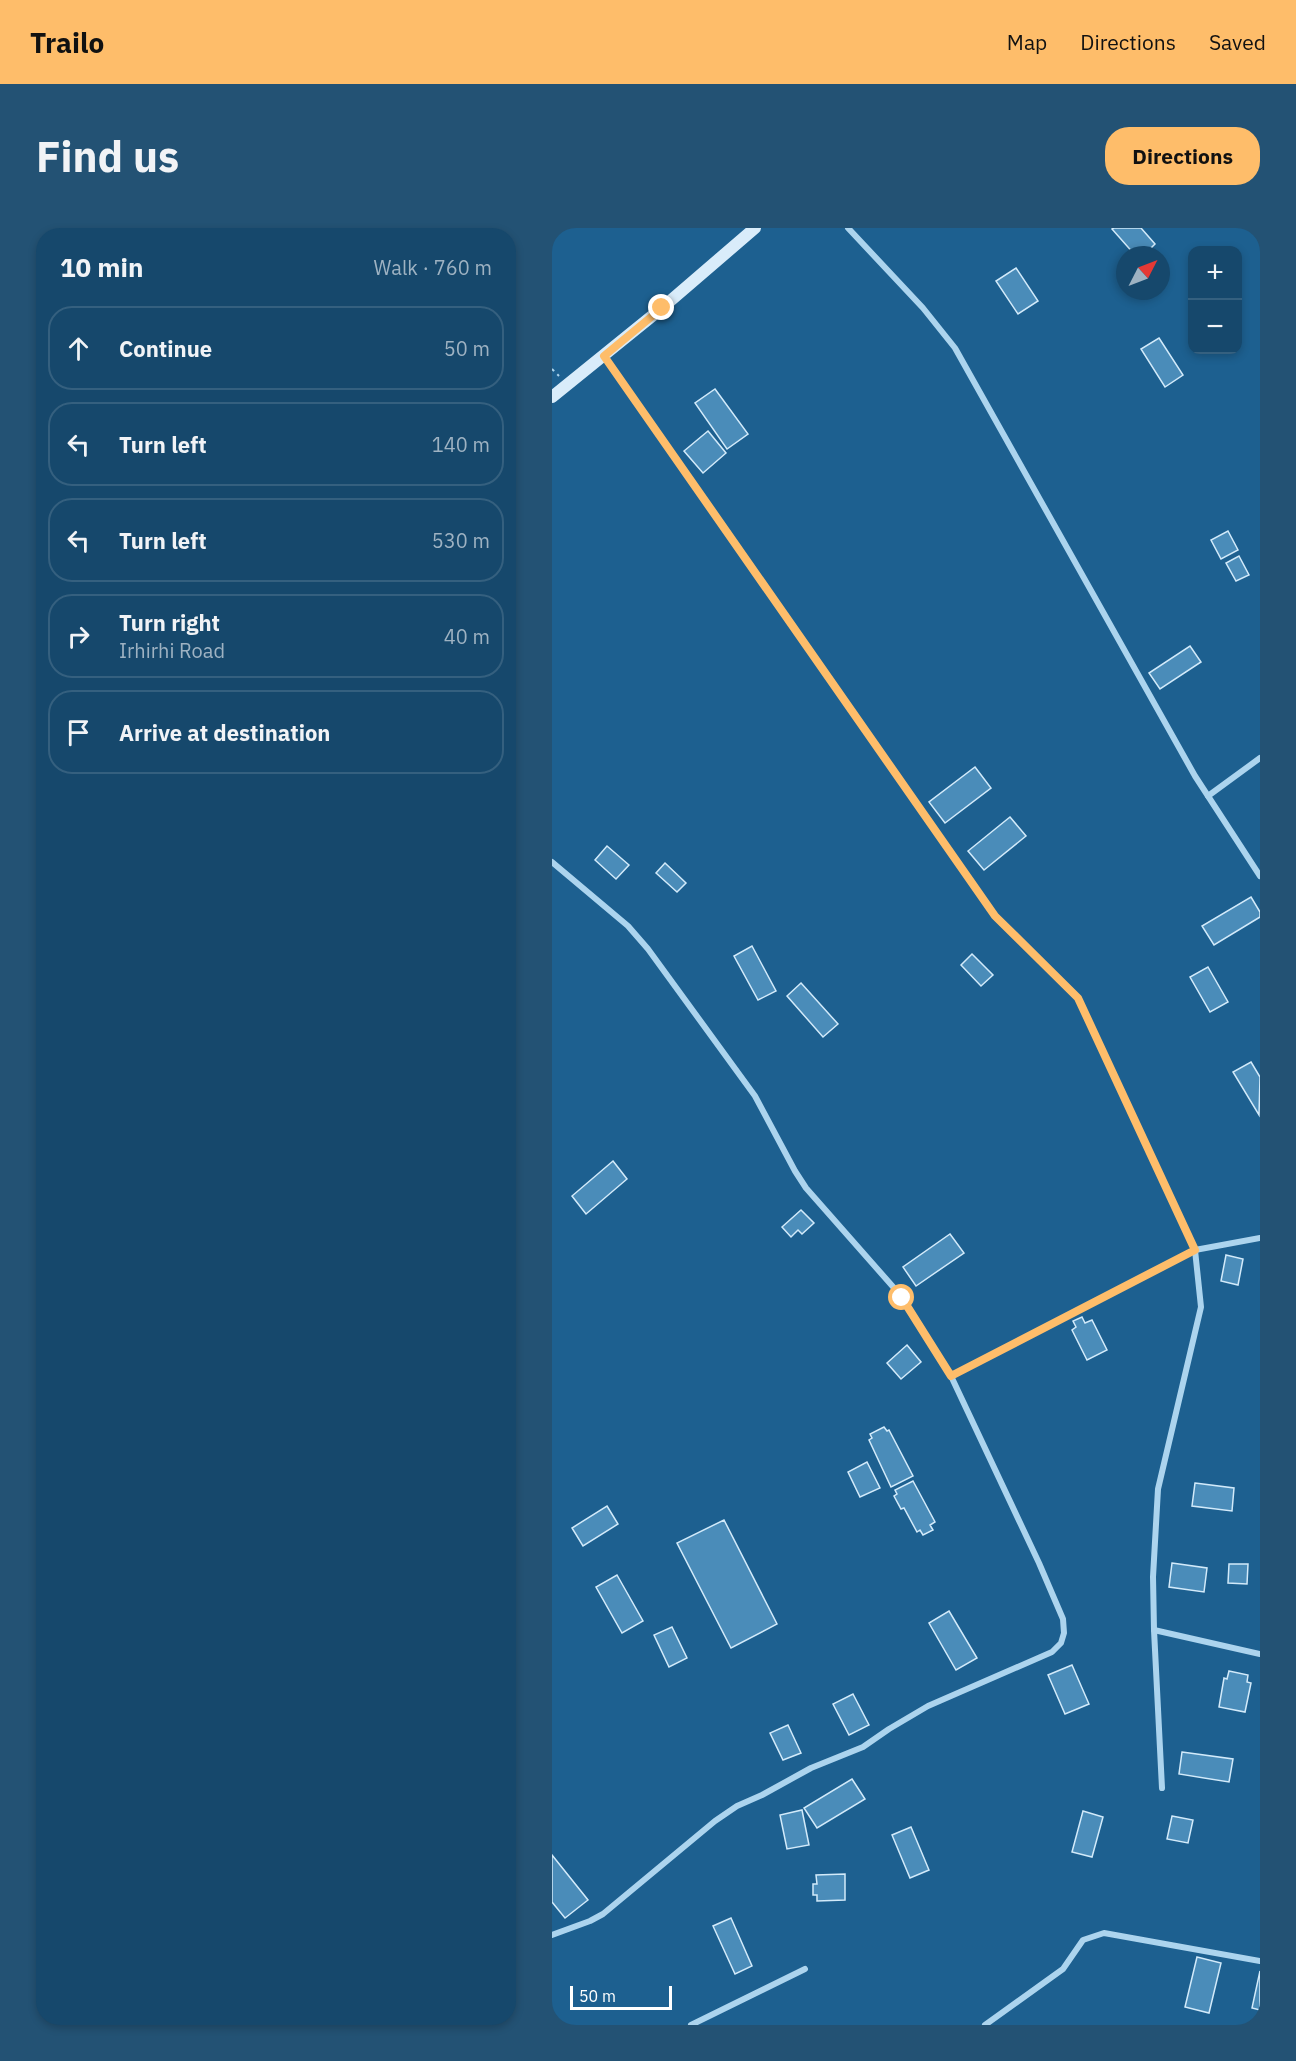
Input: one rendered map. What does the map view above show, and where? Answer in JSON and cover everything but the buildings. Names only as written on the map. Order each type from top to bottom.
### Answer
[{"type":"street","points":[[552,398],[755,228]]},
{"type":"street","points":[[848,228],[923,308],[955,348],[1097,604],[1208,796],[1260,876]]},
{"type":"street","points":[[604,356],[995,916],[1078,998],[1195,1250],[1201,1307],[1158,1489],[1154,1630],[1162,1788]]},
{"type":"street","points":[[1208,796],[1260,758]]},
{"type":"street","points":[[552,862],[628,926],[648,950],[755,1096],[806,1188],[902,1298],[951,1376],[1039,1563],[1063,1619],[1064,1633],[1061,1643],[1052,1652],[928,1706],[863,1747],[811,1768],[737,1806],[708,1827],[603,1914],[552,1935]]},
{"type":"street","points":[[951,1376],[1195,1250],[1260,1238]]},
{"type":"street","points":[[1154,1630],[1260,1654]]},
{"type":"street","points":[[985,2025],[1063,1969],[1083,1940],[1104,1934],[1260,1961]]},
{"type":"street","points":[[691,2025],[805,1969]]},
{"type":"route","points":[[662,308],[604,356],[995,916],[1078,998],[1195,1250],[951,1376],[902,1298]]}]
